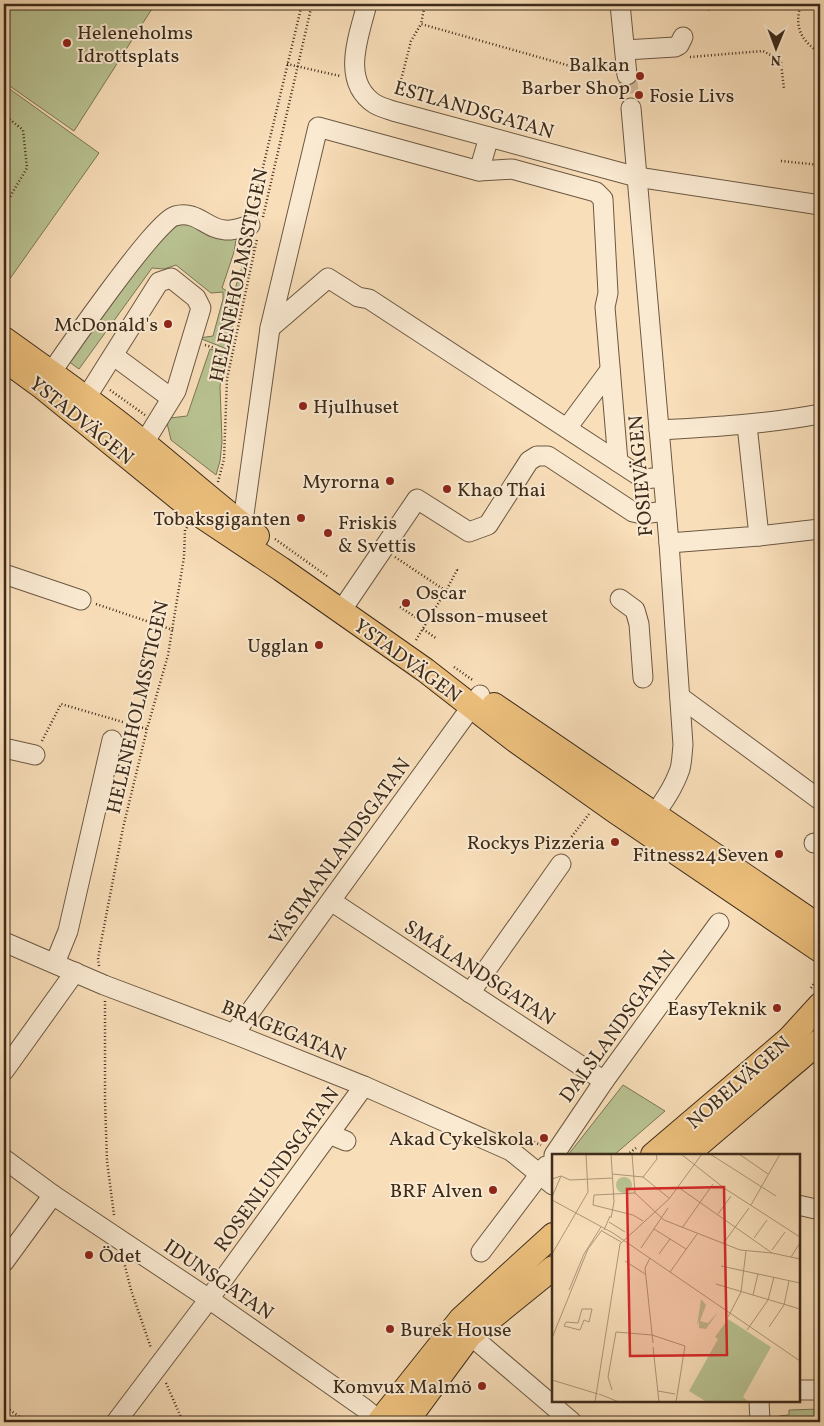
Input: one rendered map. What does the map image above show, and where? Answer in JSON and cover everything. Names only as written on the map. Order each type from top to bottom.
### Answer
[{"type":"main road","name":"YSTADVÄGEN","points":[[4,339],[46,380],[203,505],[476,701],[578,764],[649,822],[820,950]]},
{"type":"main road","name":"YSTADVÄGEN","points":[[4,359],[86,398],[144,443],[203,505],[240,523],[344,606]]},
{"type":"main road","name":"YSTADVÄGEN","points":[[649,822],[820,927]]},
{"type":"main road","name":"NOBELVÄGEN","points":[[654,1154],[789,1038],[817,994]]},
{"type":"main road","name":"NOBELVÄGEN","points":[[694,1153],[820,1041]]},
{"type":"main road","points":[[380,1422],[460,1319],[552,1236]]},
{"type":"main road","points":[[406,1422],[470,1336],[552,1269]]},
{"type":"street","points":[[356,80],[354,69],[355,55],[367,4]]},
{"type":"street","points":[[620,4],[626,63],[675,47],[679,45],[683,37]]},
{"type":"street","name":"ESTLANDSGATAN","points":[[356,80],[360,89],[376,105],[393,111],[637,177],[820,205]]},
{"type":"street","name":"FOSIEVÄGEN","points":[[631,108],[669,543],[683,745],[682,761],[676,780],[663,803],[649,822]]},
{"type":"street","points":[[240,523],[244,514],[270,328],[318,127],[479,171],[512,169],[596,192],[603,199],[608,293],[605,307],[618,462]]},
{"type":"street","points":[[479,171],[489,137]]},
{"type":"street","points":[[46,380],[139,252],[172,216],[185,214],[195,216],[223,230],[257,228]]},
{"type":"street","points":[[86,398],[159,282],[171,278],[196,298],[202,308],[176,390],[144,443]]},
{"type":"street","points":[[270,328],[328,278],[358,297],[370,299],[644,479],[663,477]]},
{"type":"street","points":[[114,356],[171,398]]},
{"type":"street","points":[[567,428],[610,370]]},
{"type":"street","points":[[659,430],[747,425],[791,420],[820,414]]},
{"type":"street","points":[[747,425],[759,536]]},
{"type":"street","points":[[344,606],[417,499],[469,532],[488,525],[529,461],[537,456],[548,456],[633,512],[642,514],[666,511]]},
{"type":"street","points":[[669,543],[820,529]]},
{"type":"street","points":[[4,574],[81,600]]},
{"type":"street","points":[[620,599],[635,610],[639,624],[642,678]]},
{"type":"street","points":[[680,697],[820,800]]},
{"type":"street","name":"VÄSTMANLANDSGATAN","points":[[234,1034],[476,701]]},
{"type":"street","points":[[55,963],[68,931],[112,740]]},
{"type":"street","points":[[4,748],[35,755]]},
{"type":"street","points":[[470,993],[561,864]]},
{"type":"street","name":"SMÅLANDSGATAN","points":[[331,901],[604,1081]]},
{"type":"street","name":"DALSLANDSGATAN","points":[[554,1154],[604,1081],[718,924]]},
{"type":"street","name":"BRAGEGATAN","points":[[7,948],[55,963],[104,985],[364,1086],[511,1151],[546,1180]]},
{"type":"street","points":[[4,1071],[75,972]]},
{"type":"street","name":"ROSENLUNDSGATAN","points":[[116,1422],[209,1299],[338,1138],[364,1086]]},
{"type":"street","name":"IDUNSGATAN","points":[[4,1159],[53,1195],[209,1299],[364,1408],[380,1422]]},
{"type":"street","name":"DALSLANDSGATAN","points":[[481,1252],[546,1180],[552,1159]]},
{"type":"street","points":[[4,1262],[53,1195]]},
{"type":"street","points":[[799,1205],[820,1210]]},
{"type":"street","points":[[470,1336],[572,1422]]},
{"type":"street","points":[[799,1390],[820,1390]]},
{"type":"street","points":[[759,1401],[760,1422]]},
{"type":"path","points":[[253,253],[288,64],[302,4]]},
{"type":"path","name":"HELENEHOLMSSTIGEN","points":[[183,1422],[158,1366],[131,1290],[118,1238],[108,1161],[104,1100],[106,1003],[98,958],[123,828],[147,729],[168,655],[184,557],[185,530],[217,486],[224,459],[227,379],[232,353],[257,228],[312,4]]},
{"type":"path","points":[[393,111],[411,41],[421,24],[425,4]]},
{"type":"path","points":[[708,10],[712,4]]},
{"type":"path","points":[[801,4],[798,14],[800,32],[810,46],[820,52]]},
{"type":"path","points":[[421,24],[581,69],[626,63]]},
{"type":"path","points":[[684,58],[762,51],[776,58],[781,64],[784,89]]},
{"type":"path","points":[[288,64],[356,80]]},
{"type":"path","points":[[4,115],[23,130],[27,168],[4,207]]},
{"type":"path","points":[[781,161],[820,165]]},
{"type":"path","points":[[191,341],[232,353]]},
{"type":"path","points":[[383,549],[446,591]]},
{"type":"path","points":[[416,640],[446,591],[457,570],[455,568]]},
{"type":"path","points":[[81,600],[173,630]]},
{"type":"path","points":[[400,607],[426,624]]},
{"type":"path","points":[[423,629],[437,639]]},
{"type":"path","points":[[35,755],[60,704],[147,729]]},
{"type":"path","points":[[561,864],[558,855],[593,809]]},
{"type":"path","points":[[817,994],[820,974]]},
{"type":"path","points":[[5,1408],[26,1422]]},
{"type":"green space","name":"Heleneholms Idrottsplats","points":[[4,4],[155,4],[74,131],[4,82]]},
{"type":"green space","points":[[4,85],[99,153],[4,287]]},
{"type":"green space","points":[[175,218],[237,233],[234,252],[222,288],[233,295],[242,267],[245,248],[250,249],[227,349],[199,338],[213,336],[223,299],[223,292],[211,293],[176,265],[164,269],[152,268],[79,369],[68,361]]},
{"type":"green space","points":[[210,349],[226,354],[220,386],[222,442],[216,475],[171,440],[167,423],[170,418],[187,416]]},
{"type":"green space","points":[[623,1085],[665,1111],[615,1154],[569,1154]]},
{"type":"green space","points":[[820,1409],[820,1422],[780,1422],[779,1416],[789,1415],[789,1410]]},
{"type":"tunnel","points":[[627,75],[631,108]]},
{"type":"place","name":"Heleneholms Idrottsplats","points":[[67,43]]},
{"type":"place","name":"Balkan Barber Shop","points":[[640,76]]},
{"type":"place","name":"Fosie Livs","points":[[639,95]]},
{"type":"place","name":"McDonald's","points":[[168,324]]},
{"type":"place","name":"Hjulhuset","points":[[303,406]]},
{"type":"place","name":"Myrorna","points":[[390,481]]},
{"type":"place","name":"Khao Thai","points":[[447,489]]},
{"type":"place","name":"Tobaksgiganten","points":[[301,518]]},
{"type":"place","name":"Friskis & Svettis","points":[[328,533]]},
{"type":"place","name":"Oscar Olsson-museet","points":[[406,603]]},
{"type":"place","name":"Ugglan","points":[[319,645]]},
{"type":"place","name":"Rockys Pizzeria","points":[[615,842]]},
{"type":"place","name":"Fitness24Seven","points":[[779,854]]},
{"type":"place","name":"EasyTeknik","points":[[777,1008]]},
{"type":"place","name":"Akad Cykelskola","points":[[544,1138]]},
{"type":"place","name":"BRF Alven","points":[[493,1190]]},
{"type":"place","name":"Ödet","points":[[89,1255]]},
{"type":"place","name":"Burek House","points":[[390,1329]]},
{"type":"place","name":"Komvux Malmö","points":[[482,1386]]}]
